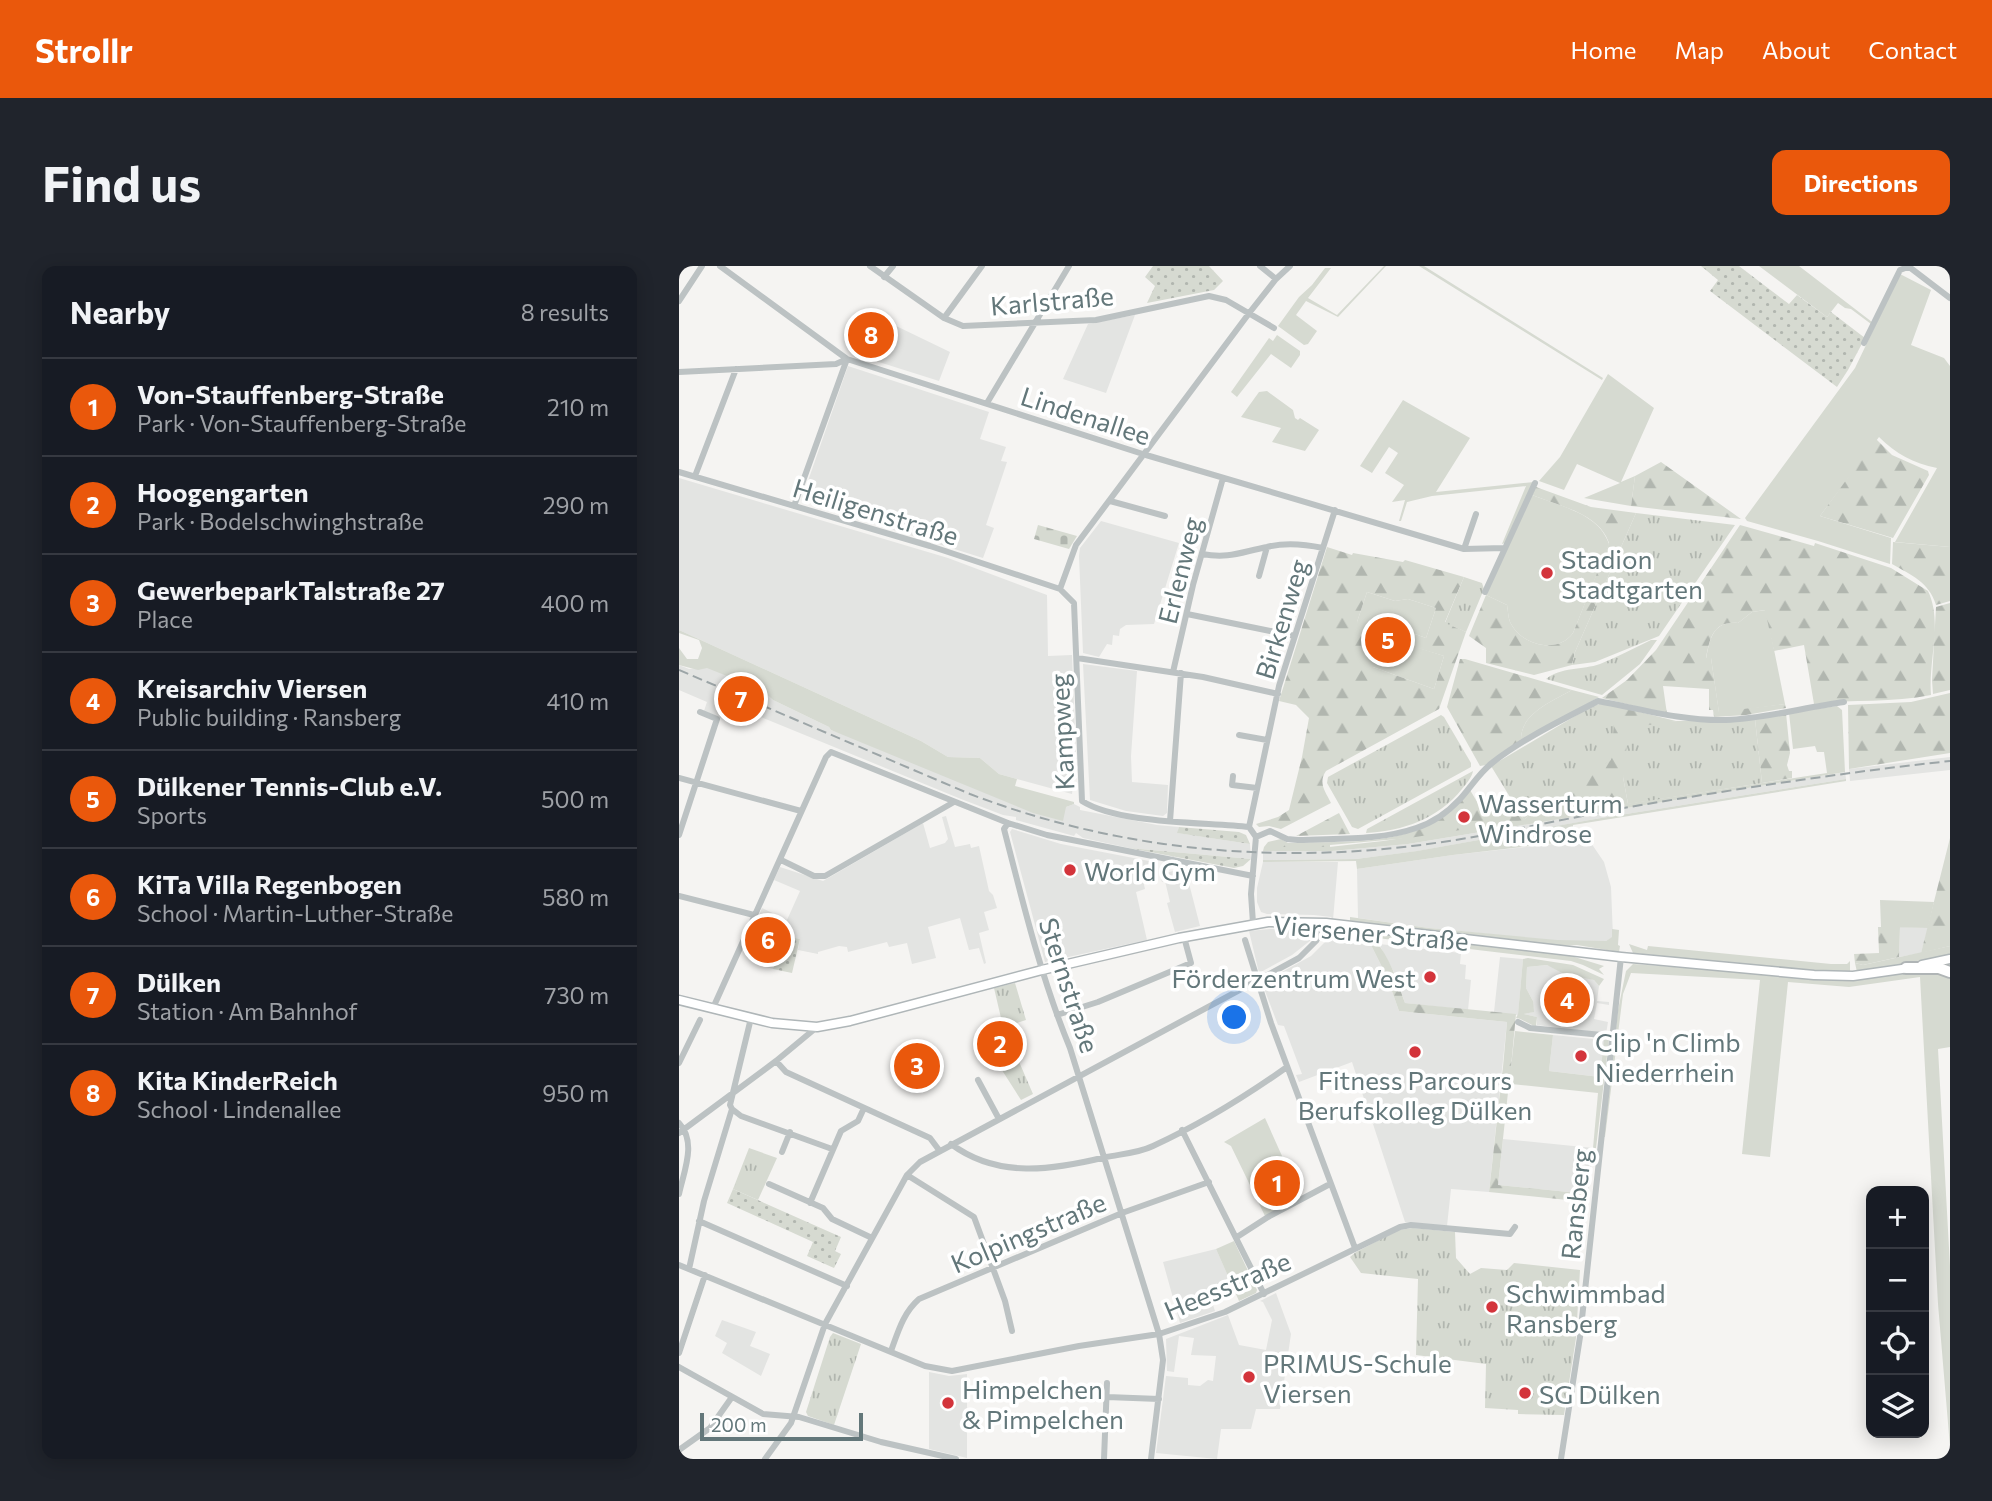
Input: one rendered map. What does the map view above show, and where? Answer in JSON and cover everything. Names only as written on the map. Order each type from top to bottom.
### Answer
[{"type":"highway","points":[[1906,968],[1939,968],[1950,972]]},
{"type":"main road","name":"Viersener Straße","points":[[679,1000],[772,1023],[817,1027],[850,1021],[1042,970],[1253,923],[1326,923],[1621,957],[1833,976],[1868,975],[1950,959]]},
{"type":"street","points":[[679,301],[702,266]]},
{"type":"street","name":"Lindenallee","points":[[720,266],[847,359],[1146,455],[1464,549],[1504,548]]},
{"type":"street","name":"Karlstraße","points":[[870,266],[944,318],[963,326],[1096,320],[1209,296],[1226,300],[1274,328]]},
{"type":"street","points":[[884,276],[893,266]]},
{"type":"street","points":[[944,318],[982,266]]},
{"type":"street","points":[[986,403],[1069,266]]},
{"type":"street","points":[[1260,266],[1276,279]]},
{"type":"street","points":[[1060,589],[1076,545],[1276,279],[1290,266]]},
{"type":"street","points":[[1864,343],[1900,270],[1908,267],[1950,298]]},
{"type":"street","points":[[679,372],[830,365],[847,359]]},
{"type":"street","points":[[794,506],[847,359]]},
{"type":"street","points":[[695,476],[736,369]]},
{"type":"street","name":"Heiligenstraße","points":[[679,472],[930,546],[1060,589]]},
{"type":"street","name":"Erlenweg","points":[[1170,821],[1177,673],[1187,614],[1223,478]]},
{"type":"street","points":[[1485,592],[1535,484]]},
{"type":"street","points":[[1111,500],[1165,516]]},
{"type":"street","name":"Birkenweg","points":[[1249,827],[1277,694],[1335,510]]},
{"type":"street","points":[[1464,549],[1476,514]]},
{"type":"street","points":[[1202,554],[1237,556],[1267,547],[1304,544],[1322,548]]},
{"type":"street","points":[[1259,576],[1267,547]]},
{"type":"street","name":"Kampweg","points":[[1060,589],[1074,603],[1082,801],[1091,806],[1136,817],[1249,827]]},
{"type":"street","points":[[1187,614],[1295,636]]},
{"type":"street","points":[[1077,658],[1177,673],[1277,694]]},
{"type":"street","points":[[1256,837],[1270,831],[1287,839],[1299,840],[1384,835],[1415,829],[1430,823],[1450,808],[1493,762],[1516,746],[1598,701],[1649,713],[1691,719],[1728,720],[1844,702]]},
{"type":"street","points":[[679,835],[717,719],[700,712]]},
{"type":"street","points":[[1239,735],[1267,740]]},
{"type":"street","points":[[713,1008],[828,753],[835,752],[1008,823],[1077,842],[1253,876]]},
{"type":"street","points":[[1233,776],[1232,785],[1257,788]]},
{"type":"street","points":[[679,778],[801,811]]},
{"type":"street","points":[[781,860],[814,876],[825,876],[954,802]]},
{"type":"street","name":"Sternstraße","points":[[1008,823],[1005,829],[1042,970],[1070,1048],[1159,1334],[1163,1360],[1151,1459]]},
{"type":"street","points":[[1249,827],[1256,837],[1251,894],[1253,923]]},
{"type":"street","points":[[679,896],[754,915]]},
{"type":"street","points":[[765,1459],[785,1434],[794,1417],[825,1324],[907,1175],[920,1162],[1306,953],[1316,942],[1326,923]]},
{"type":"street","points":[[1057,1015],[1098,1002],[1191,963],[1184,937]]},
{"type":"street","points":[[1245,940],[1287,1068],[1355,1248]]},
{"type":"street","name":"Ransberg","points":[[1561,1459],[1580,1337],[1621,957]]},
{"type":"street","points":[[689,1269],[699,1221],[732,1109],[730,1105],[751,1018]]},
{"type":"street","points":[[679,1063],[700,1020]]},
{"type":"street","points":[[1518,1022],[1530,1028],[1612,1036]]},
{"type":"street","points":[[682,1131],[817,1027]]},
{"type":"street","points":[[776,1061],[786,1072],[930,1138],[939,1150]]},
{"type":"street","points":[[951,1144],[962,1153],[997,1167],[1062,1167],[1150,1148],[1287,1068]]},
{"type":"street","points":[[978,1080],[999,1119]]},
{"type":"street","points":[[810,1203],[841,1131],[858,1121],[864,1108]]},
{"type":"street","points":[[732,1109],[751,1120],[832,1149]]},
{"type":"street","points":[[679,1123],[689,1144],[679,1194]]},
{"type":"street","points":[[1182,1130],[1264,1294]]},
{"type":"street","points":[[782,1152],[790,1132]]},
{"type":"street","points":[[907,1175],[974,1217],[1005,1301],[1012,1331]]},
{"type":"street","name":"Kolpingstraße","points":[[891,1351],[903,1318],[919,1299],[1122,1213],[1209,1182]]},
{"type":"street","points":[[769,1184],[823,1208],[832,1219],[872,1238]]},
{"type":"street","points":[[1237,1237],[1268,1217],[1331,1184]]},
{"type":"street","points":[[699,1221],[847,1286]]},
{"type":"street","name":"Heesstraße","points":[[679,1265],[925,1366],[952,1371],[1079,1346],[1159,1334],[1225,1312],[1400,1227],[1411,1225],[1510,1234],[1515,1227]]},
{"type":"street","points":[[679,1353],[705,1275]]},
{"type":"street","points":[[679,1367],[763,1413],[799,1417],[881,1442],[956,1459]]},
{"type":"street","points":[[1104,1459],[1107,1383]]},
{"type":"street","points":[[1107,1396],[1159,1399]]},
{"type":"street","points":[[679,1450],[710,1427],[732,1397]]},
{"type":"shaded area","points":[[863,310],[950,352],[939,381],[863,357],[846,345]]},
{"type":"shaded area","points":[[1135,315],[1106,393],[1063,379],[1088,324]]},
{"type":"shaded area","points":[[848,366],[989,412],[980,439],[1006,447],[1001,461],[1007,462],[986,525],[994,528],[983,558],[801,501]]},
{"type":"shaded area","points":[[679,478],[948,558],[1047,595],[1048,656],[1072,655],[1076,757],[1072,794],[999,774],[980,758],[948,757],[921,741],[679,630]]},
{"type":"shaded area","points":[[1101,521],[1179,543],[1154,624],[1126,625],[1120,629],[1119,636],[1113,635],[1112,645],[1107,644],[1099,657],[1083,653],[1079,556],[1080,548]]},
{"type":"shaded area","points":[[1083,664],[1137,671],[1131,756],[1132,782],[1168,785],[1167,813],[1163,816],[1126,811],[1090,800]]},
{"type":"shaded area","points":[[679,665],[689,669],[707,667],[762,690],[773,700],[831,730],[1066,807],[1074,804],[1080,807],[1080,810],[1179,827],[1178,833],[1250,844],[1251,859],[1129,848],[1016,820],[1016,817],[1003,815],[961,799],[761,717],[752,721],[744,717],[740,726],[704,711],[707,702],[679,690]]},
{"type":"shaded area","points":[[1950,757],[1950,770],[1850,781],[1849,769]]},
{"type":"shaded area","points":[[1845,772],[1846,779],[1601,818],[1418,851],[1356,859],[1263,860],[1263,851],[1332,851],[1408,844]]},
{"type":"shaded area","points":[[946,816],[955,847],[970,844],[971,848],[979,846],[989,891],[997,908],[984,912],[989,930],[979,933],[986,963],[984,964],[979,948],[969,950],[960,918],[928,927],[936,958],[912,964],[907,943],[889,947],[887,942],[848,952],[847,947],[839,946],[818,954],[798,950],[800,939],[781,935],[773,969],[759,965],[765,943],[750,936],[762,908],[787,920],[800,891],[774,880],[780,867],[823,881],[923,823],[930,848],[945,843],[948,839],[942,817]]},
{"type":"shaded area","points":[[1012,829],[1061,844],[1149,861],[1146,874],[1142,876],[1145,889],[1136,892],[1147,940],[1045,962],[1010,832]]},
{"type":"shaded area","points":[[1589,840],[1604,862],[1611,887],[1613,937],[1606,941],[1557,941],[1358,918],[1357,869]]},
{"type":"shaded area","points":[[1263,862],[1338,862],[1333,920],[1331,917],[1314,915],[1261,912],[1257,902],[1257,888]]},
{"type":"shaded area","points":[[1175,866],[1185,868],[1200,926],[1175,932],[1167,903],[1170,902],[1165,881],[1162,882],[1160,875],[1176,870]]},
{"type":"shaded area","points":[[1900,927],[1928,928],[1921,953],[1899,957]]},
{"type":"shaded area","points":[[1308,930],[1311,940],[1292,955],[1259,973],[1249,931]]},
{"type":"shaded area","points":[[1334,933],[1367,937],[1387,977],[1399,1011],[1507,1022],[1489,1192],[1451,1189],[1447,1226],[1405,1222],[1373,1124],[1374,1119],[1371,1120],[1352,1062],[1299,1082],[1296,1075],[1302,1074],[1284,1026],[1278,1025],[1262,983],[1311,956]]},
{"type":"shaded area","name":"Förderzentrum West","points":[[1379,944],[1461,953],[1460,964],[1466,965],[1465,979],[1471,980],[1468,1010],[1405,1003],[1395,974]]},
{"type":"shaded area","points":[[1500,957],[1523,959],[1518,1015],[1494,1012]]},
{"type":"shaded area","points":[[1547,965],[1594,980],[1599,986],[1597,1001],[1609,1002],[1609,1005],[1597,1003],[1594,1019],[1608,1022],[1606,1034],[1537,1025],[1537,1017],[1524,1014],[1533,1012],[1533,1001],[1526,988],[1527,967]]},
{"type":"shaded area","points":[[1553,1035],[1604,1040],[1600,1077],[1549,1071]]},
{"type":"shaded area","points":[[1503,1139],[1593,1148],[1588,1194],[1498,1185]]},
{"type":"shaded area","points":[[1216,1249],[1234,1289],[1210,1296],[1215,1311],[1180,1323],[1163,1262]]},
{"type":"shaded area","name":"PRIMUS-Schule Viersen","points":[[1276,1293],[1291,1334],[1280,1409],[1256,1409],[1251,1429],[1221,1429],[1217,1459],[1156,1453],[1166,1376],[1188,1378],[1188,1385],[1200,1386],[1208,1380],[1213,1381],[1216,1356],[1191,1355],[1194,1338],[1179,1336],[1174,1372],[1167,1371],[1166,1339],[1228,1315],[1239,1345],[1266,1350],[1272,1320],[1260,1301]]},
{"type":"shaded area","points":[[722,1320],[756,1332],[750,1346],[770,1354],[761,1376],[722,1353],[727,1343],[715,1336]]},
{"type":"shaded area","name":"Himpelchen & Pimpelchen","points":[[929,1372],[949,1376],[967,1374],[967,1458],[929,1449]]},
{"type":"green space","points":[[1153,266],[1209,266],[1223,281],[1214,290],[1147,303],[1155,286],[1145,277]]},
{"type":"green space","points":[[1384,266],[1338,317],[1306,301],[1296,315],[1317,331],[1308,344],[1304,345],[1278,326],[1325,268],[1331,268],[1308,298],[1337,315]]},
{"type":"green space","points":[[1419,266],[1424,266],[1603,378],[1602,380]]},
{"type":"green space","points":[[1701,266],[1739,266],[1789,304],[1797,295],[1827,317],[1831,312],[1865,338],[1837,387],[1710,291],[1718,280]]},
{"type":"green space","points":[[1759,266],[1799,266],[1872,322],[1871,324],[1838,303],[1827,317]]},
{"type":"green space","points":[[1900,274],[1931,290],[1911,345],[1944,358],[1950,366],[1950,547],[1895,542],[1937,468],[1905,457],[1879,437],[1820,516],[1891,538],[1890,564],[1747,521],[1745,518],[1855,368]]},
{"type":"green space","points":[[1277,335],[1300,351],[1300,355],[1291,368],[1271,354],[1237,397],[1231,392],[1269,338],[1273,341]]},
{"type":"green space","points":[[1608,374],[1654,408],[1621,482],[1635,476],[1631,506],[1584,498],[1620,483],[1577,464],[1564,490],[1539,481],[1560,457]]},
{"type":"green space","points":[[1267,391],[1293,410],[1295,418],[1300,418],[1319,430],[1305,451],[1272,442],[1281,428],[1241,417],[1259,392]]},
{"type":"green space","points":[[1403,400],[1470,438],[1436,492],[1534,482],[1505,543],[1502,544],[1526,486],[1432,496],[1407,502],[1399,521],[1405,500],[1392,502],[1404,485],[1385,473],[1398,453],[1389,447],[1372,473],[1360,466]]},
{"type":"green space","points":[[1876,439],[1892,455],[1928,471],[1929,475],[1893,538],[1820,516]]},
{"type":"green space","points":[[1661,462],[1741,519],[1631,506],[1635,476]]},
{"type":"green space","points":[[1536,487],[1591,507],[1636,513],[1575,652],[1572,665],[1534,675],[1486,663],[1486,648],[1469,636],[1486,595],[1507,605],[1510,622],[1522,637],[1540,644],[1558,644],[1573,633],[1609,543],[1597,524],[1566,507],[1532,495]]},
{"type":"green space","name":"Stadion Stadtgarten","points":[[1532,495],[1587,518],[1604,533],[1609,544],[1573,633],[1558,644],[1540,644],[1522,637],[1510,622],[1507,605],[1486,595]]},
{"type":"green space","points":[[1636,513],[1735,525],[1659,636],[1595,662],[1572,665],[1575,652]]},
{"type":"green space","points":[[1038,525],[1077,536],[1069,549],[1034,539]]},
{"type":"green space","points":[[1740,525],[1814,546],[1815,543],[1891,568],[1928,591],[1935,629],[1931,695],[1814,704],[1804,645],[1774,651],[1765,610],[1752,612],[1738,623],[1718,628],[1711,638],[1706,658],[1711,658],[1719,712],[1785,704],[1786,708],[1714,717],[1713,710],[1709,710],[1709,689],[1663,686],[1667,714],[1602,698],[1627,680],[1656,650]]},
{"type":"green space","points":[[1893,542],[1950,547],[1950,601],[1936,605],[1924,585],[1892,564]]},
{"type":"green space","points":[[1327,547],[1352,555],[1353,553],[1403,562],[1405,560],[1464,577],[1445,622],[1466,632],[1439,709],[1326,771],[1322,783],[1331,803],[1281,829],[1259,827],[1256,824],[1278,817],[1289,810],[1309,718],[1296,705],[1279,701]],"holes":[[[1367,592],[1395,601],[1408,599],[1436,608],[1426,638],[1398,628],[1394,641],[1444,656],[1434,689],[1373,667],[1385,631],[1357,622]]]},
{"type":"green space","points":[[1464,577],[1482,583],[1484,589],[1466,632],[1445,623]]},
{"type":"green space","points":[[1367,592],[1395,601],[1408,599],[1436,608],[1426,638],[1398,628],[1394,640],[1444,656],[1434,689],[1373,667],[1357,622]]},
{"type":"green space","points":[[1950,603],[1950,690],[1933,694],[1936,607]]},
{"type":"green space","points":[[1766,610],[1785,704],[1719,713],[1711,658],[1706,659],[1711,638],[1723,625],[1738,623],[1752,612]]},
{"type":"green space","points":[[679,630],[921,741],[948,757],[980,758],[999,774],[1017,779],[1015,786],[1074,804],[1066,807],[1063,821],[1033,813],[831,730],[773,700],[762,690],[707,668],[698,670],[679,665],[679,648],[687,659],[698,659],[702,648],[699,640],[679,633]]},
{"type":"green space","points":[[1651,640],[1657,640],[1640,664],[1602,695],[1546,679],[1558,672],[1600,664]]},
{"type":"green space","points":[[1460,659],[1572,690],[1546,704],[1531,716],[1525,724],[1521,742],[1486,765],[1480,766],[1447,707]]},
{"type":"green space","points":[[1572,690],[1599,697],[1521,742],[1525,724],[1531,716],[1546,704]]},
{"type":"green space","points":[[1950,693],[1950,753],[1849,769],[1848,705],[1911,702]]},
{"type":"green space","points":[[1603,703],[1676,721],[1652,726],[1623,777],[1628,804],[1409,838],[1330,847],[1264,847],[1268,842],[1281,839],[1288,843],[1363,841],[1410,832],[1432,823],[1452,809],[1470,790],[1479,805],[1494,796],[1504,813],[1516,807],[1524,820],[1538,805],[1592,706]]},
{"type":"green space","points":[[1592,706],[1614,723],[1611,760],[1538,805],[1524,820],[1491,766]]},
{"type":"green space","points":[[1837,706],[1842,710],[1845,772],[1408,844],[1332,851],[1263,851],[1264,847],[1329,847],[1383,841],[1827,773],[1824,752],[1817,752],[1815,746],[1793,749],[1789,713]]},
{"type":"green space","points":[[1786,713],[1790,753],[1787,765],[1789,771],[1792,771],[1792,778],[1762,783],[1755,719]]},
{"type":"green space","points":[[1441,715],[1471,767],[1358,829],[1352,827],[1327,783],[1328,777]]},
{"type":"green space","points":[[1755,719],[1762,783],[1628,804],[1623,777],[1629,728],[1672,721]]},
{"type":"green space","points":[[1473,771],[1453,799],[1431,816],[1393,830],[1366,833],[1367,829]]},
{"type":"green space","points":[[1846,779],[1573,825],[1573,841],[1357,869],[1356,861],[1263,862],[1356,859],[1417,851]]},
{"type":"green space","points":[[1339,813],[1350,834],[1296,836]]},
{"type":"green space","points":[[1179,827],[1239,832],[1246,835],[1250,844],[1177,833]]},
{"type":"green space","points":[[1950,838],[1950,946],[1921,953]]},
{"type":"green space","points":[[1129,848],[1251,859],[1243,866],[1234,868]]},
{"type":"green space","points":[[1880,900],[1934,902],[1928,928],[1881,927]]},
{"type":"green space","points":[[1350,917],[1429,928],[1557,940],[1606,941],[1612,937],[1612,929],[1619,930],[1620,946],[1619,952],[1577,945],[1562,946],[1350,922]]},
{"type":"green space","points":[[1878,927],[1900,927],[1899,957],[1863,965],[1855,963],[1854,954],[1879,953]]},
{"type":"green space","points":[[1333,929],[1568,955],[1604,966],[1599,969],[1604,975],[1571,961],[1335,933],[1325,940]]},
{"type":"green space","points":[[781,935],[800,939],[792,973],[773,969]]},
{"type":"green space","points":[[1367,937],[1373,938],[1384,953],[1405,1003],[1516,1014],[1511,1067],[1503,1067],[1507,1022],[1399,1011],[1387,977]]},
{"type":"green space","points":[[1629,944],[1647,950],[1648,946],[1831,964],[1847,964],[1850,961],[1850,973],[1633,953]]},
{"type":"green space","points":[[1950,946],[1950,955],[1857,972],[1855,963],[1863,965]]},
{"type":"green space","points":[[1523,959],[1573,965],[1604,979],[1599,986],[1594,980],[1564,974],[1547,965],[1527,967],[1526,988],[1533,1001],[1534,1012],[1524,1014],[1537,1017],[1536,1026],[1516,1018]]},
{"type":"green space","points":[[1633,964],[1840,979],[1920,970],[1950,975],[1950,1047],[1938,1049],[1950,1266],[1950,1447],[1938,1304],[1920,977],[1849,987],[1788,982],[1770,1157],[1742,1154],[1760,980],[1631,973],[1623,994],[1604,1137],[1618,1010],[1626,971]]},
{"type":"green space","points":[[1015,983],[1026,1020],[1004,1027],[1033,1094],[1021,1100],[991,1053],[991,1033],[996,1031],[993,1021],[1001,1018],[994,988]]},
{"type":"green space","points":[[1515,1031],[1553,1035],[1549,1071],[1600,1077],[1604,1039],[1609,1039],[1596,1148],[1593,1148],[1598,1093],[1501,1083],[1503,1067],[1511,1067]]},
{"type":"green space","points":[[1501,1083],[1509,1083],[1498,1185],[1588,1194],[1587,1202],[1489,1192]]},
{"type":"green space","points":[[1265,1118],[1300,1196],[1265,1216],[1231,1146],[1224,1142]]},
{"type":"green space","points":[[749,1148],[777,1158],[758,1200],[733,1189]]},
{"type":"green space","points":[[749,1154],[764,1162],[752,1186],[735,1186]]},
{"type":"green space","points":[[1255,1158],[1288,1176],[1295,1191],[1268,1204]]},
{"type":"green space","points":[[733,1189],[841,1237],[835,1251],[841,1254],[834,1268],[807,1256],[813,1242],[727,1203]]},
{"type":"green space","points":[[1413,1228],[1455,1232],[1456,1258],[1470,1274],[1481,1268],[1507,1270],[1514,1263],[1580,1270],[1576,1338],[1564,1415],[1518,1414],[1518,1410],[1485,1408],[1486,1364],[1416,1355],[1418,1279],[1361,1273],[1350,1257],[1399,1230]]},
{"type":"green space","points":[[1234,1241],[1257,1290],[1239,1301],[1216,1249]]},
{"type":"green space","points":[[833,1333],[861,1344],[834,1425],[808,1416],[806,1412]]},
{"type":"railway","points":[[679,670],[970,794],[1023,812],[1132,839],[1243,852],[1356,851],[1412,846],[1470,838],[1718,792],[1950,761]]},
{"type":"place","name":"Kita KinderReich","points":[[871,335]]},
{"type":"place","name":"Stadion Stadtgarten","points":[[1547,573]]},
{"type":"place","name":"Dülkener Tennis-Club e.V.","points":[[1388,640]]},
{"type":"place","name":"Dülken","points":[[741,699]]},
{"type":"place","name":"Wasserturm Windrose","points":[[1464,817]]},
{"type":"place","name":"World Gym","points":[[1070,870]]},
{"type":"place","name":"KiTa Villa Regenbogen","points":[[768,940]]},
{"type":"place","name":"Förderzentrum West","points":[[1430,977]]},
{"type":"place","name":"Kreisarchiv Viersen","points":[[1567,1000]]},
{"type":"place","name":"Hoogengarten","points":[[1000,1044]]},
{"type":"place","name":"Fitness Parcours Berufskolleg Dülken","points":[[1415,1052]]},
{"type":"place","name":"Clip 'n Climb Niederrhein","points":[[1581,1056]]},
{"type":"place","name":"GewerbeparkTalstraße 27","points":[[917,1066]]},
{"type":"place","name":"Von-Stauffenberg-Straße","points":[[1277,1183]]},
{"type":"place","name":"Schwimmbad Ransberg","points":[[1492,1307]]},
{"type":"place","name":"PRIMUS-Schule Viersen","points":[[1249,1377]]},
{"type":"place","name":"SG Dülken","points":[[1525,1393]]},
{"type":"place","name":"Himpelchen & Pimpelchen","points":[[948,1403]]}]
